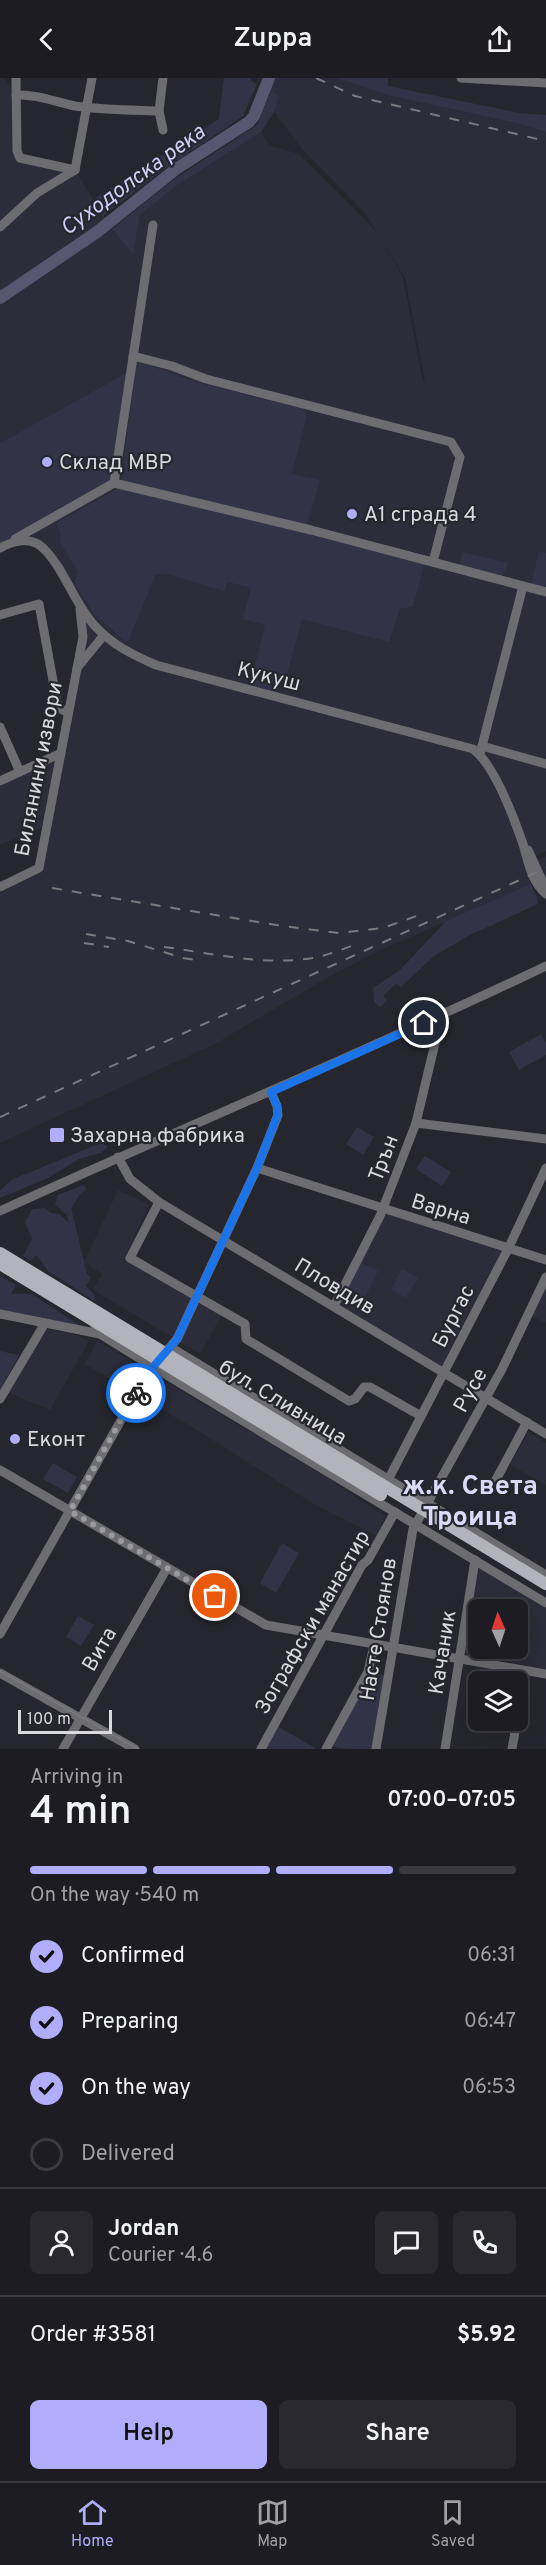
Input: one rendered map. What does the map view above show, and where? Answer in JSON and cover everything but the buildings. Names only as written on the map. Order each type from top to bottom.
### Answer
[{"type":"main road","name":"бул. Сливница","points":[[0,1253],[24,1273],[85,1314],[162,1358]]},
{"type":"main road","name":"бул. Сливница","points":[[0,1264],[24,1273],[421,1514],[546,1594]]},
{"type":"main road","name":"бул. Сливница","points":[[421,1514],[545,1574]]},
{"type":"street","points":[[16,78],[17,151],[20,158],[75,170]]},
{"type":"street","points":[[0,227],[37,194],[75,170],[92,78]]},
{"type":"street","points":[[163,78],[159,111],[163,130]]},
{"type":"street","points":[[461,78],[546,83]]},
{"type":"street","points":[[16,95],[31,94],[57,103],[87,108],[159,111]]},
{"type":"street","points":[[114,483],[153,225]]},
{"type":"street","points":[[133,356],[172,366],[206,379],[451,442],[460,457],[434,562]]},
{"type":"street","points":[[4,546],[114,483],[546,592]]},
{"type":"street","name":"Кукуш","points":[[4,546],[28,541],[43,547],[79,605],[101,632],[123,650],[172,671],[473,749],[546,764]]},
{"type":"street","points":[[523,586],[481,750],[524,847],[532,856],[546,889]]},
{"type":"street","points":[[0,615],[39,604],[58,708],[67,712]]},
{"type":"street","name":"Билянини извори","points":[[0,886],[39,868],[80,648],[83,626],[79,605]]},
{"type":"street","points":[[80,648],[90,634],[101,632]]},
{"type":"street","name":"Билянини извори","points":[[76,670],[95,648],[101,632]]},
{"type":"street","points":[[95,648],[123,650]]},
{"type":"street","points":[[0,727],[20,772]]},
{"type":"street","points":[[0,781],[61,753]]},
{"type":"street","points":[[524,847],[524,853],[538,888],[546,894]]},
{"type":"street","points":[[0,1211],[118,1157],[271,1092],[546,966]]},
{"type":"street","name":"Трън","points":[[334,1306],[383,1209],[416,1123],[442,1014]]},
{"type":"street","points":[[0,1634],[196,1296],[257,1168],[278,1114],[271,1092]]},
{"type":"street","points":[[416,1123],[546,1139]]},
{"type":"street","name":"Пловдив","points":[[118,1157],[130,1179],[159,1202],[546,1434]]},
{"type":"street","name":"Варна","points":[[257,1168],[546,1260]]},
{"type":"street","name":"Бургас","points":[[388,1480],[508,1249],[546,1168]]},
{"type":"street","points":[[159,1202],[130,1258],[245,1324],[246,1339],[349,1401],[356,1399],[364,1387],[369,1387],[421,1416]]},
{"type":"street","name":"Русе","points":[[421,1514],[487,1397],[546,1277]]},
{"type":"street","points":[[0,1314],[100,1334]]},
{"type":"street","name":"бул. Сливница","points":[[85,1314],[100,1334],[162,1358],[388,1480],[421,1514],[475,1560],[546,1602]]},
{"type":"street","points":[[0,1399],[45,1323]]},
{"type":"street","name":"бул. Сливница","points":[[162,1358],[395,1512],[421,1514]]},
{"type":"street","points":[[491,1489],[527,1422]]},
{"type":"street","points":[[0,1470],[266,1625],[323,1637],[525,1671]]},
{"type":"street","name":"Зографски манастир","points":[[261,1749],[362,1565],[368,1560],[395,1512]]},
{"type":"street","name":"Насте Стоянов","points":[[376,1749],[413,1529],[421,1514]]},
{"type":"street","name":"Качаник","points":[[445,1749],[475,1560]]},
{"type":"street","name":"Вита","points":[[63,1749],[167,1568]]},
{"type":"street","points":[[326,1749],[368,1672],[374,1645]]},
{"type":"street","points":[[528,1671],[546,1674]]},
{"type":"street","points":[[0,1673],[132,1748]]},
{"type":"street","points":[[512,1749],[515,1731]]},
{"type":"shaded area","points":[[0,78],[4,78],[16,95],[20,158],[75,170],[112,229],[132,253],[140,215],[176,186],[261,132],[269,145],[299,154],[377,232],[364,212],[302,149],[274,112],[280,96],[264,88],[269,78],[337,78],[387,95],[516,123],[546,132],[546,851],[536,856],[539,860],[546,856],[546,878],[381,950],[327,978],[215,1044],[0,1143],[0,894],[34,870],[82,619],[43,547],[19,540],[130,371],[0,443]],"holes":[[[379,236],[405,278],[425,382],[403,277]]]},
{"type":"shaded area","points":[[224,78],[251,78],[251,81],[257,84],[243,116],[163,170],[103,216],[95,198],[219,119]]},
{"type":"shaded area","points":[[337,78],[388,78],[388,86],[520,113],[546,115],[546,132],[516,123],[387,95]]},
{"type":"shaded area","points":[[271,91],[280,96],[274,112],[261,132],[176,186],[140,215],[133,254],[112,229],[173,180],[257,125]]},
{"type":"shaded area","points":[[137,361],[196,382],[303,409],[307,415],[292,474],[320,480],[307,526],[425,562],[413,606],[400,609],[389,642],[302,619],[285,682],[279,681],[276,692],[250,685],[265,625],[243,619],[251,588],[228,582],[224,591],[168,574],[156,574],[128,641],[94,614],[74,583],[78,572],[60,542],[61,535],[56,523],[116,490],[121,480]]},
{"type":"shaded area","points":[[130,371],[116,479],[0,548],[0,443]]},
{"type":"shaded area","points":[[539,551],[546,553],[546,589],[531,585]]},
{"type":"shaded area","points":[[463,552],[508,563],[505,572],[499,577],[459,566]]},
{"type":"shaded area","points":[[55,758],[43,827],[0,845],[0,783]]},
{"type":"shaded area","points":[[531,884],[538,904],[470,935],[434,956],[401,987],[396,984],[383,996],[387,1000],[380,1007],[374,1002],[373,988],[400,970],[446,921]]},
{"type":"shaded area","points":[[541,1034],[546,1043],[546,1055],[519,1070],[509,1052]]},
{"type":"shaded area","points":[[357,1127],[374,1137],[363,1155],[346,1144]]},
{"type":"shaded area","points":[[101,1143],[108,1146],[101,1153],[79,1159],[48,1178],[0,1198],[0,1191],[11,1180]]},
{"type":"shaded area","points":[[425,1156],[451,1172],[442,1186],[416,1169]]},
{"type":"shaded area","points":[[83,1185],[87,1189],[81,1193],[71,1208],[87,1274],[91,1278],[86,1286],[94,1294],[96,1302],[48,1271],[36,1255],[31,1261],[23,1256],[32,1239],[25,1222],[32,1209],[45,1208],[51,1213],[59,1214],[69,1223],[67,1215],[55,1204],[58,1195]]},
{"type":"shaded area","points":[[118,1190],[149,1204],[125,1255],[222,1315],[200,1354],[93,1290],[102,1274],[84,1262]]},
{"type":"shaded area","points":[[383,1209],[508,1249],[445,1373],[334,1306]]},
{"type":"shaded area","points":[[361,1263],[378,1271],[361,1306],[344,1298]]},
{"type":"shaded area","points":[[402,1269],[418,1278],[406,1298],[391,1289]]},
{"type":"shaded area","points":[[0,1276],[16,1285],[11,1294],[32,1294],[79,1325],[0,1311]]},
{"type":"shaded area","points":[[546,1277],[546,1323],[528,1315]]},
{"type":"shaded area","points":[[45,1329],[74,1334],[89,1341],[50,1410],[9,1393]]},
{"type":"shaded area","points":[[97,1341],[321,1474],[385,1516],[377,1536],[312,1503],[197,1430],[85,1364]]},
{"type":"shaded area","points":[[0,1351],[19,1355],[0,1390]]},
{"type":"shaded area","points":[[528,1432],[546,1443],[546,1485],[510,1465]]},
{"type":"shaded area","points":[[53,1463],[77,1477],[68,1493],[43,1479]]},
{"type":"shaded area","points":[[282,1543],[299,1553],[276,1593],[260,1583]]},
{"type":"shaded area","points":[[478,1566],[546,1608],[546,1670],[493,1659],[528,1659],[528,1599],[473,1599]]},
{"type":"shaded area","points":[[78,1616],[94,1625],[81,1646],[66,1637]]},
{"type":"shaded area","points":[[468,1628],[468,1654],[464,1653]]},
{"type":"shaded area","points":[[368,1672],[389,1676],[376,1749],[327,1746]]},
{"type":"shaded area","points":[[275,1725],[317,1749],[262,1749]]},
{"type":"waterway","name":"Суходолска река","points":[[0,298],[97,232],[176,169],[249,122],[254,116],[269,78]]},
{"type":"tram line","points":[[0,1671],[138,1749]]},
{"type":"railway","points":[[316,78],[355,96],[546,141]]},
{"type":"railway","points":[[0,1117],[546,868]]},
{"type":"railway","points":[[52,888],[276,925],[339,933],[383,928],[422,914]]},
{"type":"railway","points":[[86,934],[128,941],[183,958],[202,961]]},
{"type":"railway","points":[[84,943],[109,947]]},
{"type":"railway","points":[[164,947],[235,958],[289,960],[318,957],[354,945]]},
{"type":"way so far","points":[[136,1393],[70,1511],[215,1596]]},
{"type":"place","name":"Склад МВР","points":[[47,462]]},
{"type":"place","name":"А1 сграда 4","points":[[352,514]]},
{"type":"place","name":"Захарна фабрика","points":[[57,1135]]},
{"type":"place","name":"Еконт","points":[[15,1439]]},
{"type":"district","name":"ж.к. Света Троица","points":[[470,1500]]},
{"type":"route","points":[[136,1393],[153,1367],[172,1348],[177,1339],[257,1168],[278,1114],[271,1092],[424,1023]]}]
